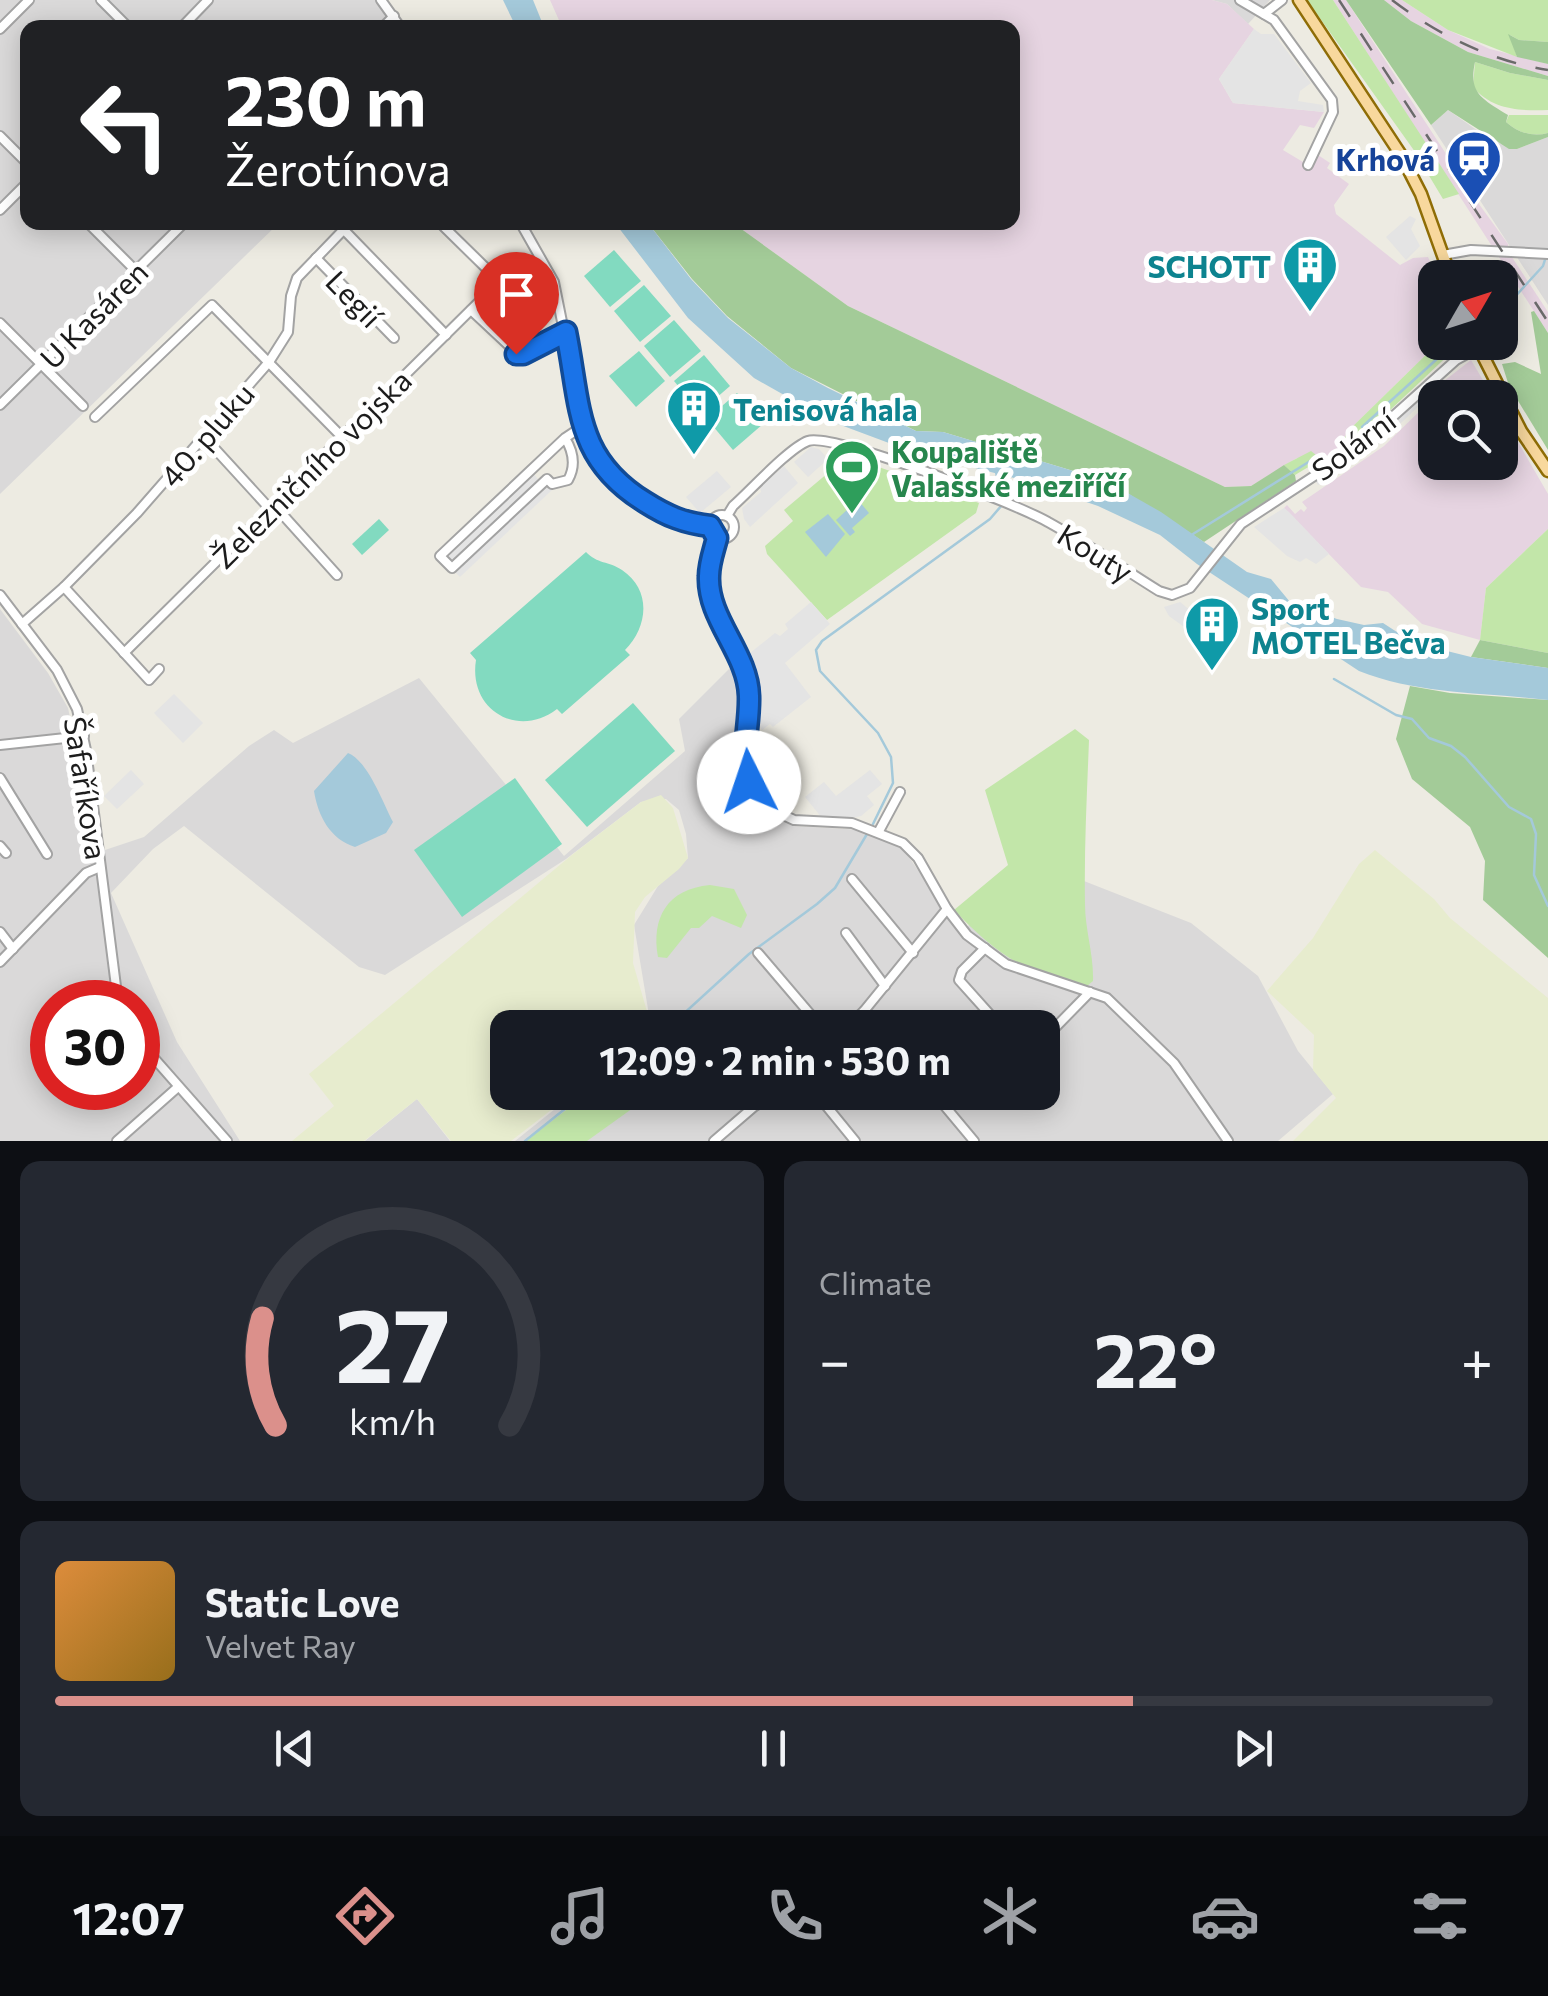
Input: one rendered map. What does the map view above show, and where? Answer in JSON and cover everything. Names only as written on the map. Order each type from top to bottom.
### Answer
[{"type":"main road","points":[[1299,0],[1394,144],[1421,194],[1446,260]]},
{"type":"main road","points":[[1485,360],[1521,431],[1548,471]]},
{"type":"street","points":[[0,29],[29,0]]},
{"type":"street","points":[[101,0],[121,20]]},
{"type":"street","points":[[189,20],[208,0]]},
{"type":"street","points":[[380,0],[396,20]]},
{"type":"street","points":[[1240,0],[1276,23],[1332,100],[1333,112],[1308,165]]},
{"type":"street","points":[[1264,14],[1282,0]]},
{"type":"street","points":[[390,20],[394,16]]},
{"type":"street","points":[[0,136],[20,156]]},
{"type":"street","points":[[0,210],[20,190]]},
{"type":"street","points":[[94,230],[136,272]]},
{"type":"street","name":"U Kasáren","points":[[0,406],[177,230]]},
{"type":"street","points":[[344,230],[446,335]]},
{"type":"street","name":"40. pluku","points":[[22,624],[64,587],[205,438],[268,362],[288,332],[294,284],[344,230]]},
{"type":"street","name":"Železničního vojska","points":[[124,654],[492,290],[496,281],[490,272],[447,230]]},
{"type":"street","points":[[525,230],[554,282],[583,426],[603,469],[631,494],[674,520],[710,526],[717,538]]},
{"type":"street","points":[[1444,255],[1471,250],[1546,254]]},
{"type":"street","name":"Legií","points":[[316,258],[394,338]]},
{"type":"street","points":[[95,417],[212,305],[342,437]]},
{"type":"street","points":[[471,310],[519,355],[566,332]]},
{"type":"street","points":[[0,323],[84,406]]},
{"type":"street","name":"Solární","points":[[1200,576],[1241,524],[1360,446],[1456,360]]},
{"type":"street","points":[[547,479],[452,568],[440,556],[565,438],[583,426]]},
{"type":"street","points":[[205,438],[337,574]]},
{"type":"street","points":[[539,464],[552,484],[562,483],[571,475],[571,448],[565,438]]},
{"type":"street","name":"Kouty","points":[[727,516],[732,506],[800,446],[819,440],[875,455],[1016,506],[1164,594],[1186,590],[1200,576]]},
{"type":"street","name":"Kouty","points":[[710,526],[714,518],[727,516]]},
{"type":"street","name":"Kouty","points":[[727,516],[733,523],[732,532],[726,538],[717,538],[708,579],[749,694],[744,750],[749,782],[757,796],[780,815],[794,820],[852,823],[904,843],[946,909],[984,948],[1006,964],[1110,1000],[1174,1064],[1228,1141]]},
{"type":"street","points":[[64,587],[148,680],[159,669]]},
{"type":"street","name":"Šafaříkova","points":[[0,595],[68,688],[84,736],[115,980]]},
{"type":"street","points":[[0,746],[84,736]]},
{"type":"street","points":[[0,778],[47,854]]},
{"type":"street","points":[[880,831],[900,792]]},
{"type":"street","points":[[0,962],[86,874],[100,868]]},
{"type":"street","points":[[852,879],[913,953]]},
{"type":"street","points":[[865,1010],[946,909]]},
{"type":"street","points":[[0,932],[13,948]]},
{"type":"street","points":[[846,933],[886,986]]},
{"type":"street","points":[[984,948],[962,970],[958,980],[986,1010]]},
{"type":"street","points":[[758,953],[807,1010]]},
{"type":"street","points":[[1060,1023],[1090,992]]},
{"type":"street","points":[[160,1066],[227,1141]]},
{"type":"street","points":[[117,1141],[178,1087]]},
{"type":"street","points":[[714,1141],[750,1110]]},
{"type":"street","points":[[830,1110],[856,1141]]},
{"type":"street","points":[[948,1110],[974,1141]]},
{"type":"street","points":[[726,1131],[734,1141]]},
{"type":"shaded area","points":[[0,0],[382,0],[396,20],[20,20],[20,230],[272,230],[0,494]]},
{"type":"shaded area","points":[[550,0],[1212,0],[1227,4],[1254,29],[1219,79],[1233,103],[1324,112],[1314,128],[1300,125],[1283,150],[1308,165],[1318,155],[1330,163],[1327,168],[1349,184],[1334,205],[1336,214],[1400,265],[1413,258],[1429,260],[1418,260],[1421,360],[1347,432],[1342,446],[1321,460],[1297,458],[1251,486],[1225,487],[848,306],[743,230],[1020,230],[1020,20],[559,20]]},
{"type":"shaded area","points":[[1212,0],[1270,0],[1248,24],[1227,4]]},
{"type":"shaded area","points":[[1333,0],[1346,0],[1508,244],[1514,260],[1501,260]]},
{"type":"shaded area","points":[[1384,0],[1402,0],[1448,30],[1490,49],[1548,64],[1548,76],[1468,52],[1411,21]]},
{"type":"shaded area","points":[[1254,29],[1261,34],[1274,34],[1311,83],[1300,91],[1298,101],[1323,105],[1324,112],[1233,103],[1219,79]]},
{"type":"shaded area","points":[[1448,110],[1491,140],[1517,149],[1548,137],[1548,305],[1431,125]]},
{"type":"shaded area","points":[[1410,216],[1416,219],[1411,229],[1420,246],[1406,260],[1386,237]]},
{"type":"shaded area","points":[[1518,266],[1548,312],[1548,333],[1518,287]]},
{"type":"shaded area","points":[[1471,360],[1483,380],[1445,380]]},
{"type":"shaded area","points":[[1418,394],[1418,407],[1379,444],[1318,485],[1312,476],[1360,446]]},
{"type":"shaded area","points":[[1418,413],[1418,480],[1518,480],[1518,442],[1548,494],[1548,529],[1486,588],[1480,640],[1422,624],[1388,592],[1361,587],[1284,508],[1287,505],[1295,514],[1301,509],[1304,512],[1307,508],[1302,502],[1384,446]]},
{"type":"shaded area","points":[[811,447],[828,459],[808,477],[794,462]]},
{"type":"shaded area","points":[[784,466],[798,483],[750,527],[742,508]]},
{"type":"shaded area","points":[[717,471],[731,487],[700,513],[686,497]]},
{"type":"shaded area","points":[[534,474],[540,482],[453,564],[445,557]]},
{"type":"shaded area","points":[[545,483],[552,490],[460,577],[452,569]]},
{"type":"shaded area","points":[[1284,508],[1329,554],[1316,564],[1306,558],[1300,562],[1287,556],[1254,527]]},
{"type":"shaded area","points":[[811,602],[830,624],[785,663],[811,697],[773,727],[770,724],[762,730],[757,723],[758,691],[748,661],[753,658],[750,653],[775,633],[780,636],[788,629],[785,624]]},
{"type":"shaded area","points":[[1180,602],[1197,616],[1187,629],[1169,616],[1164,607]]},
{"type":"shaded area","points":[[0,609],[48,673],[68,708],[80,765],[90,855],[144,837],[249,746],[274,730],[293,743],[419,678],[564,856],[685,751],[679,719],[733,665],[743,700],[737,753],[746,790],[763,810],[793,826],[864,830],[902,847],[926,878],[943,914],[961,933],[1033,861],[1191,923],[1258,976],[1298,1051],[1333,1094],[1278,1141],[515,1141],[554,1110],[1060,1110],[1060,1010],[648,1010],[634,925],[658,886],[688,858],[679,810],[666,799],[641,802],[566,859],[385,975],[359,967],[184,826],[153,849],[111,893],[150,980],[30,980],[30,1110],[160,1110],[160,1004],[177,1042],[240,1141],[0,1141]]},
{"type":"shaded area","points":[[174,694],[203,723],[183,743],[154,713]]},
{"type":"shaded area","points":[[131,770],[144,784],[117,809],[104,796]]},
{"type":"shaded area","points":[[870,770],[882,784],[867,796],[874,805],[861,816],[822,818],[805,797],[824,782],[836,796]]},
{"type":"shaded area","points":[[417,1099],[450,1141],[365,1141]]},
{"type":"green space","points":[[1307,0],[1333,0],[1459,194],[1443,199],[1413,149]]},
{"type":"green space","points":[[1346,0],[1384,0],[1411,21],[1468,52],[1548,76],[1548,80],[1510,73],[1475,62],[1473,73],[1480,95],[1508,115],[1506,122],[1521,131],[1548,133],[1548,137],[1509,149],[1448,110],[1431,125]]},
{"type":"green space","points":[[1402,0],[1548,0],[1548,42],[1519,40],[1510,35],[1517,57],[1448,30]]},
{"type":"green space","points":[[1508,34],[1519,40],[1548,42],[1548,64],[1517,57]]},
{"type":"green space","points":[[1475,62],[1548,80],[1548,110],[1498,105],[1481,95],[1473,87]]},
{"type":"green space","points":[[1509,115],[1548,115],[1548,133],[1521,131],[1506,122]]},
{"type":"green space","points":[[654,230],[743,230],[848,306],[1225,487],[1251,486],[1284,465],[1296,481],[1204,542],[1124,491],[1080,473],[943,432],[916,431],[791,368],[727,316]]},
{"type":"green space","points":[[614,250],[641,281],[610,307],[584,276]]},
{"type":"green space","points":[[644,285],[671,316],[640,342],[614,311]]},
{"type":"green space","points":[[1531,312],[1548,333],[1548,450],[1518,401],[1518,380],[1507,380],[1502,364],[1515,362],[1541,374]]},
{"type":"green space","points":[[674,320],[701,351],[670,377],[644,346]]},
{"type":"green space","points":[[639,351],[665,381],[636,407],[609,376]]},
{"type":"green space","points":[[704,355],[730,386],[700,412],[674,381]]},
{"type":"green space","points":[[1421,360],[1443,360],[1352,446],[1342,446],[1347,432]]},
{"type":"green space","points":[[737,393],[763,424],[733,450],[707,419]]},
{"type":"green space","points":[[1311,451],[1321,459],[1327,455],[1328,461],[1314,471],[1310,466],[1295,475],[1284,465]]},
{"type":"green space","points":[[834,454],[979,503],[976,513],[827,620],[767,554],[765,546],[793,521],[784,510],[841,462]]},
{"type":"green space","points":[[379,519],[389,530],[362,555],[352,544]]},
{"type":"green space","points":[[1548,529],[1548,653],[1480,640],[1486,588]]},
{"type":"green space","points":[[586,552],[622,570],[638,588],[642,620],[625,650],[630,655],[562,714],[557,709],[527,721],[499,714],[480,693],[476,660],[470,653]]},
{"type":"green space","points":[[1480,640],[1548,653],[1548,668],[1471,657]]},
{"type":"green space","points":[[1410,686],[1548,700],[1548,958],[1483,900],[1485,861],[1470,827],[1412,779],[1396,739]]},
{"type":"green space","points":[[633,703],[675,751],[587,827],[545,780]]},
{"type":"green space","points":[[1075,729],[1089,740],[1085,904],[1093,981],[1087,986],[1047,976],[1013,960],[954,910],[1008,865],[985,790]]},
{"type":"green space","points":[[515,778],[562,844],[462,917],[414,850]]},
{"type":"green space","points":[[661,795],[673,808],[688,858],[645,897],[635,912],[633,963],[647,1010],[490,1010],[490,1110],[551,1110],[511,1141],[451,1141],[417,1099],[364,1141],[292,1141],[334,1106],[309,1074],[641,802]]},
{"type":"green space","points":[[1375,850],[1548,998],[1548,1141],[1293,1141],[1336,1098],[1313,1070],[1314,1035],[1267,991],[1313,938],[1359,864]]},
{"type":"green space","points":[[710,885],[734,889],[747,915],[741,928],[712,916],[699,928],[691,928],[667,958],[658,957],[657,930],[665,908],[683,892]]},
{"type":"green space","points":[[566,1110],[630,1110],[587,1141],[526,1141]]},
{"type":"water","points":[[503,0],[533,0],[541,20],[513,20]]},
{"type":"water","points":[[620,230],[653,230],[728,318],[791,368],[828,388],[916,431],[943,432],[1080,473],[1124,491],[1247,572],[1271,579],[1290,602],[1337,619],[1364,625],[1383,623],[1403,636],[1435,648],[1548,668],[1548,700],[1429,689],[1359,671],[1197,564],[1160,535],[1098,506],[1022,480],[913,452],[830,421],[754,378],[688,318]]},
{"type":"water","name":"Koupaliště Valašské meziříčí","points":[[858,500],[869,513],[852,528],[855,532],[850,536],[836,520]]},
{"type":"water","points":[[828,514],[845,534],[826,557],[805,532]]},
{"type":"water","points":[[348,753],[368,773],[393,822],[386,833],[355,847],[327,825],[314,791]]},
{"type":"waterway","points":[[1518,293],[1543,266],[1548,250]]},
{"type":"waterway","points":[[1362,427],[1436,360]]},
{"type":"waterway","points":[[1193,534],[1315,458]]},
{"type":"waterway","points":[[996,471],[999,489]]},
{"type":"waterway","points":[[873,824],[893,783],[891,757],[878,733],[820,671],[816,650],[822,641],[990,519],[1002,505]]},
{"type":"waterway","points":[[1334,679],[1396,715],[1412,719],[1429,738],[1451,746],[1509,807],[1531,819],[1536,834],[1534,875],[1548,906]]},
{"type":"waterway","points":[[688,1010],[749,954],[835,888],[867,834]]},
{"type":"waterway","points":[[525,1141],[564,1110]]},
{"type":"railway","points":[[1339,0],[1548,322]]},
{"type":"railway","points":[[1392,0],[1466,45],[1548,70]]},
{"type":"place","name":"Krhová","points":[[1474,207]]},
{"type":"place","name":"SCHOTT","points":[[1310,314]]},
{"type":"place","name":"Tenisová hala","points":[[694,457]]},
{"type":"place","name":"Koupaliště Valašské meziříčí","points":[[852,516]]},
{"type":"place","name":"Sport MOTEL Bečva","points":[[1212,673]]},
{"type":"route","points":[[516,354],[566,332],[583,426],[603,469],[631,494],[674,520],[710,526],[717,538],[708,579],[749,694],[744,766],[749,782]]}]
